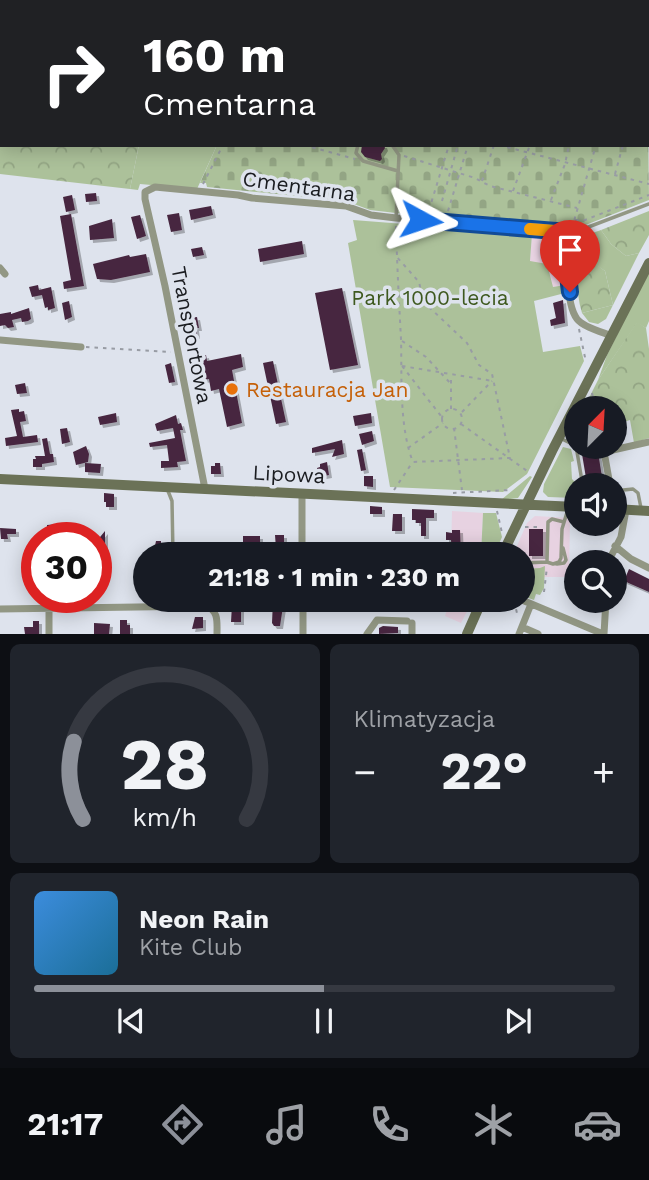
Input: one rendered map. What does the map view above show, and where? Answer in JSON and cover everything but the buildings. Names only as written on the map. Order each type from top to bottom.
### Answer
[{"type":"main road","points":[[508,542],[649,263]]},
{"type":"main road","name":"Lipowa","points":[[0,479],[564,507]]},
{"type":"main road","points":[[627,510],[645,511]]},
{"type":"main road","points":[[467,634],[477,612]]},
{"type":"street","name":"Cmentarna","points":[[148,189],[155,187],[346,206],[371,215],[570,234]]},
{"type":"street","name":"Transportowa","points":[[148,189],[145,199],[205,489]]},
{"type":"street","points":[[570,234],[568,276],[573,310],[577,319],[612,336]]},
{"type":"street","points":[[0,340],[81,347]]},
{"type":"street","points":[[627,445],[649,442]]},
{"type":"street","points":[[302,494],[302,542]]},
{"type":"street","points":[[614,550],[621,536]]},
{"type":"street","points":[[615,547],[649,568]]},
{"type":"street","points":[[112,607],[205,606],[213,609],[217,617],[217,634]]},
{"type":"street","points":[[535,606],[603,634],[605,613]]},
{"type":"street","points":[[0,608],[21,608]]},
{"type":"street","points":[[303,612],[303,634]]},
{"type":"street","points":[[528,612],[520,631],[538,634]]},
{"type":"street","points":[[49,613],[49,634]]},
{"type":"street","points":[[367,634],[377,620],[410,622],[412,634]]},
{"type":"lane","points":[[358,147],[356,153],[363,161],[398,171]]},
{"type":"lane","points":[[393,147],[399,155],[396,218]]},
{"type":"lane","points":[[570,234],[649,204]]},
{"type":"lane","points":[[559,437],[564,440]]},
{"type":"lane","points":[[167,487],[172,501],[173,542]]},
{"type":"lane","points":[[627,490],[633,489],[638,494],[645,511]]},
{"type":"lane","points":[[535,562],[559,562],[564,522],[552,519],[548,522],[547,562]]},
{"type":"path","points":[[244,0],[254,0]]},
{"type":"path","points":[[199,191],[222,147]]},
{"type":"path","points":[[311,147],[363,161]]},
{"type":"path","points":[[429,210],[448,147]]},
{"type":"path","points":[[442,201],[457,147]]},
{"type":"path","points":[[448,211],[467,147]]},
{"type":"path","points":[[481,182],[493,147]]},
{"type":"path","points":[[506,147],[649,184]]},
{"type":"path","points":[[513,192],[530,147]]},
{"type":"path","points":[[551,201],[569,147]]},
{"type":"path","points":[[570,234],[595,147]]},
{"type":"path","points":[[615,175],[622,147]]},
{"type":"path","points":[[399,155],[513,192],[577,208]]},
{"type":"path","points":[[574,220],[585,220],[649,195]]},
{"type":"path","points":[[396,218],[401,365],[407,448],[413,462]]},
{"type":"path","points":[[397,256],[419,282],[429,307],[467,343],[476,362],[491,373],[510,458]]},
{"type":"path","points":[[577,319],[586,362]]},
{"type":"path","points":[[401,341],[426,357],[452,384]]},
{"type":"path","points":[[81,347],[177,353]]},
{"type":"path","points":[[401,365],[493,381]]},
{"type":"path","points":[[401,365],[441,416],[443,423],[454,428]]},
{"type":"path","points":[[451,375],[451,410]]},
{"type":"path","points":[[461,424],[461,413],[493,381]]},
{"type":"path","points":[[441,416],[451,410],[461,413]]},
{"type":"path","points":[[407,448],[443,423]]},
{"type":"path","points":[[461,424],[530,473]]},
{"type":"path","points":[[454,428],[461,424]]},
{"type":"path","points":[[454,428],[462,491]]},
{"type":"path","points":[[413,462],[510,458]]},
{"type":"path","points":[[394,489],[413,462]]},
{"type":"path","points":[[497,513],[503,537]]},
{"type":"path","points":[[524,527],[537,529]]},
{"type":"path","points":[[544,592],[547,562]]},
{"type":"path","points":[[516,612],[520,631]]},
{"type":"shaded area","points":[[532,234],[561,236],[560,265],[565,285],[553,287],[530,262]]},
{"type":"shaded area","points":[[452,511],[483,513],[482,542],[451,542]]},
{"type":"shaded area","points":[[535,516],[564,518],[564,536],[570,536],[569,550],[564,550],[564,577],[535,577],[535,542],[519,542],[527,523]]},
{"type":"shaded area","points":[[446,612],[467,612],[461,623],[445,616]]},
{"type":"green space","points":[[0,147],[139,147],[130,189],[0,174]]},
{"type":"green space","points":[[139,147],[216,147],[197,189],[140,184],[138,190],[130,189]]},
{"type":"green space","points":[[216,147],[648,147],[649,200],[578,228],[576,222],[571,221],[567,227],[370,210],[346,201],[207,187],[206,183],[200,183]]},
{"type":"green space","points":[[649,211],[649,235],[639,253],[626,256],[611,244],[601,230]]},
{"type":"green space","name":"Park 1000-lecia","points":[[353,220],[532,234],[530,261],[547,264],[553,287],[565,285],[565,293],[534,301],[543,352],[580,346],[584,361],[527,474],[503,492],[390,487],[348,243],[357,240]]},
{"type":"green space","points":[[601,230],[611,244],[626,256],[639,253],[613,305],[605,271],[593,263],[579,242],[584,236]]},
{"type":"green space","points":[[579,242],[593,262],[605,271],[613,305],[582,313],[577,287]]},
{"type":"green space","points":[[649,271],[649,321],[646,328],[637,323],[598,380],[607,355]]},
{"type":"green space","points":[[613,305],[606,319],[598,324],[589,322],[582,313]]},
{"type":"green space","points":[[637,322],[646,328],[649,349],[649,438],[634,443],[630,420],[627,421],[627,396],[590,396]]},
{"type":"green space","points":[[564,447],[564,459],[574,461],[571,462],[572,473],[564,473],[564,498],[548,497],[543,492],[544,484]]},
{"type":"green space","points":[[532,477],[518,498],[501,500]]},
{"type":"green space","points":[[483,513],[496,513],[502,537],[500,542],[482,542]]},
{"type":"green space","points":[[545,566],[544,588],[540,595],[536,594],[535,597],[535,568]]},
{"type":"slow traffic","points":[[530,229],[568,232],[571,235]]},
{"type":"place","name":"Restauracja Jan","points":[[232,389]]},
{"type":"route","points":[[421,220],[568,232],[571,236],[568,276],[570,292]]}]
